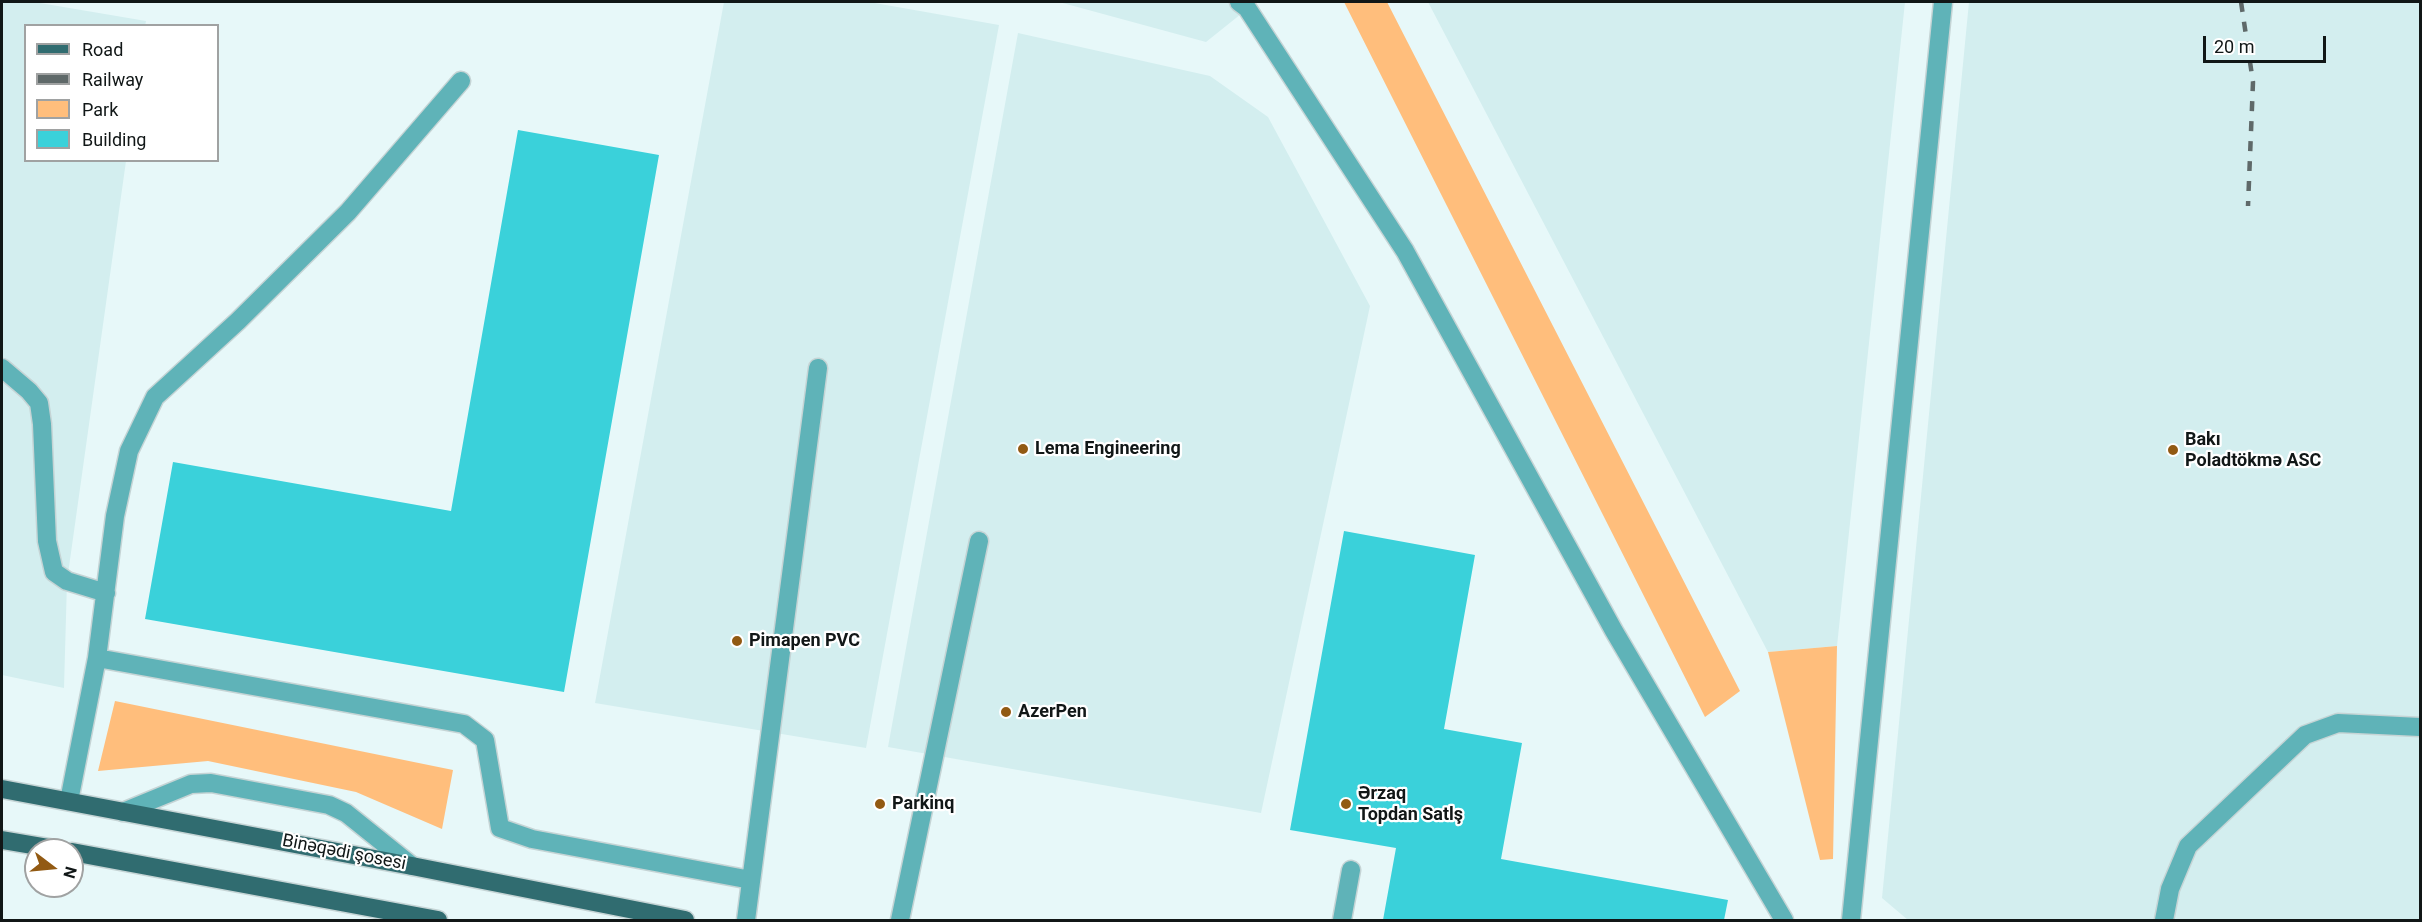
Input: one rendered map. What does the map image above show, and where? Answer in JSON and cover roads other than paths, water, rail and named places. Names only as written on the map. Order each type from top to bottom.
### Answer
[{"type":"main road","name":"Binəqədi şosesi","points":[[2,789],[412,866],[685,921]]},
{"type":"main road","points":[[2,840],[24,844]]},
{"type":"main road","points":[[84,854],[438,921]]},
{"type":"street","points":[[1239,2],[1247,8],[1405,251],[1614,631],[1784,921]]},
{"type":"street","points":[[1851,921],[1942,2]]},
{"type":"street","points":[[69,801],[97,658],[115,516],[129,451],[155,396],[238,321],[348,212],[461,81]]},
{"type":"street","points":[[2,368],[29,391],[39,403],[47,541],[54,572],[68,581],[106,593]]},
{"type":"street","points":[[746,921],[818,368]]},
{"type":"street","points":[[900,921],[979,541]]},
{"type":"street","points":[[97,658],[464,724],[485,740],[500,828],[532,839],[751,880]]},
{"type":"street","points":[[2164,921],[2170,889],[2188,846],[2305,735],[2338,723],[2421,727]]},
{"type":"street","points":[[123,812],[191,784],[211,783],[338,809],[412,866]]},
{"type":"street","points":[[1342,921],[1351,870]]},
{"type":"railway","points":[[2241,2],[2253,82],[2248,206]]},
{"type":"place","name":"Lema Engineering","points":[[1023,449]]},
{"type":"place","name":"Bakı Poladtökmə ASC","points":[[2173,450]]},
{"type":"place","name":"Pimapen PVC","points":[[737,641]]},
{"type":"place","name":"AzerPen","points":[[1006,712]]},
{"type":"place","name":"Parkinq","points":[[880,804]]},
{"type":"place","name":"Ərzaq Topdan Satlş","points":[[1346,804]]}]
